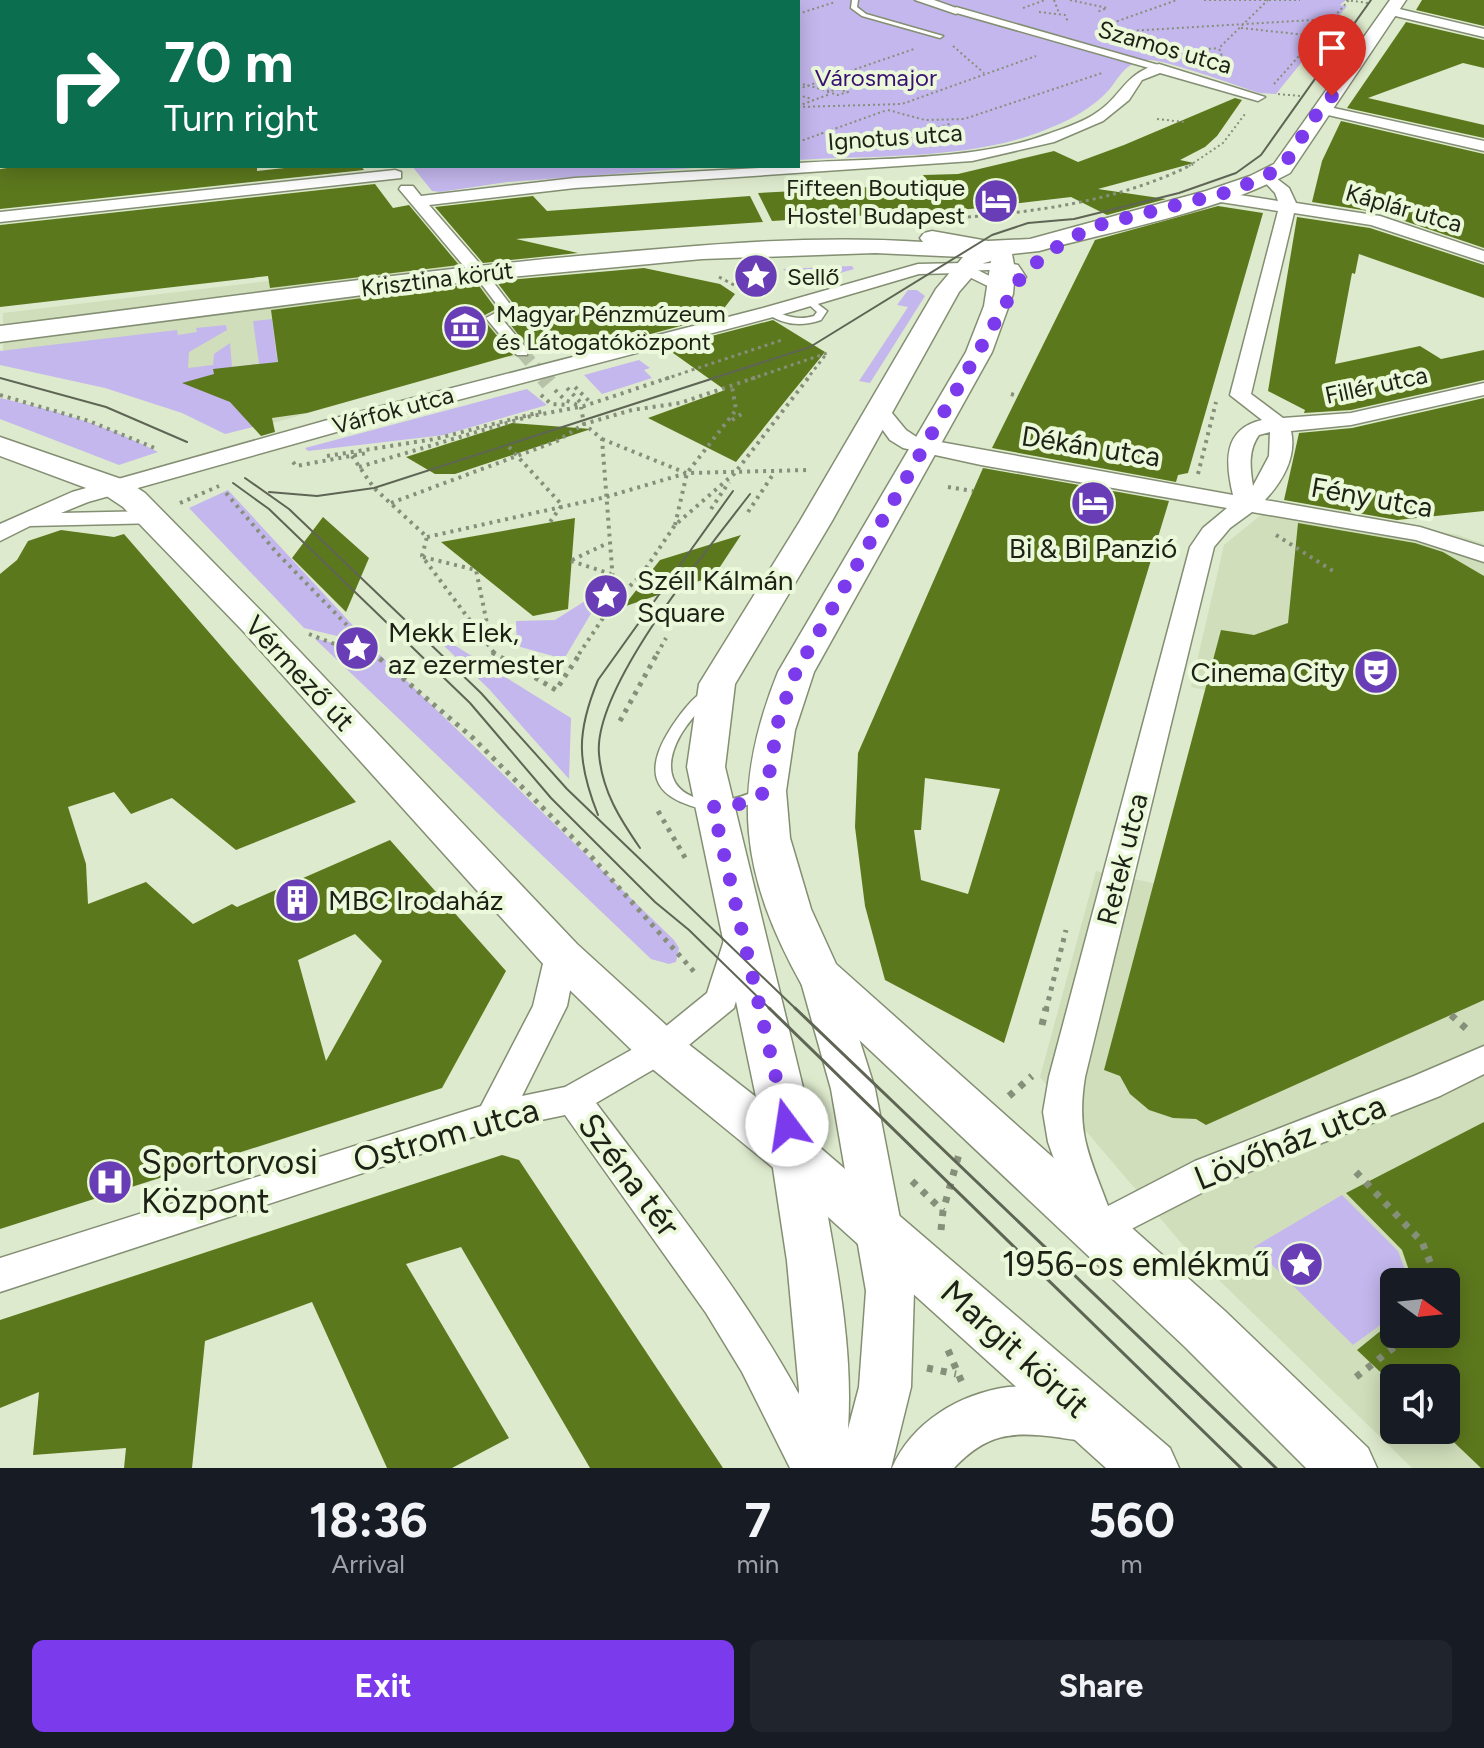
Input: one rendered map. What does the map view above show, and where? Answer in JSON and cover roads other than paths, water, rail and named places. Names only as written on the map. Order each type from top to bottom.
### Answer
[{"type":"main road","points":[[1347,1468],[1098,1230],[819,975],[800,940],[775,861],[766,792],[779,717],[796,672],[990,328],[1005,270],[1031,246],[1079,229],[1246,187],[1282,168],[1389,5]]},
{"type":"main road","points":[[931,244],[1079,229]]},
{"type":"main road","points":[[931,244],[953,257],[964,268],[1005,270],[1047,253],[1079,229]]},
{"type":"main road","points":[[931,244],[1005,270]]},
{"type":"main road","name":"Krisztina körút","points":[[0,334],[479,273],[702,252],[931,244]]},
{"type":"main road","points":[[881,1230],[794,1155],[740,930],[706,767],[717,684],[880,411],[948,289],[964,268]]},
{"type":"main road","name":"Vérmező út","points":[[0,446],[116,488],[153,518],[561,955],[661,1049],[794,1155]]},
{"type":"main road","name":"Margit körút","points":[[881,1230],[1149,1468]]},
{"type":"street","name":"Szamos utca","points":[[921,0],[1152,70],[1262,95]]},
{"type":"street","points":[[1389,5],[1484,33]]},
{"type":"street","name":"Ignotus utca","points":[[800,168],[972,156],[1049,139],[1098,118],[1124,97],[1137,77],[1152,70]]},
{"type":"street","points":[[1320,109],[1484,146]]},
{"type":"street","name":"Ignotus utca","points":[[417,201],[587,182],[794,168]]},
{"type":"street","points":[[0,217],[391,171],[509,312],[493,318],[522,352]]},
{"type":"street","points":[[1267,176],[1288,198],[1288,205],[1240,395],[1278,424]]},
{"type":"street","name":"Káplár utca","points":[[1214,196],[1391,220],[1484,257]]},
{"type":"street","points":[[862,286],[876,269],[875,246]]},
{"type":"street","points":[[964,268],[1005,270]]},
{"type":"street","name":"Várfok utca","points":[[10,528],[80,497],[332,426],[770,312],[918,269],[964,268]]},
{"type":"street","name":"Fillér utca","points":[[1278,424],[1326,422],[1484,389]]},
{"type":"street","name":"Dékán utca","points":[[880,411],[903,439],[925,446],[1250,502]]},
{"type":"street","points":[[1250,502],[1247,435],[1252,430],[1278,424]]},
{"type":"street","name":"Retek utca","points":[[1098,1230],[1066,1142],[1061,1112],[1067,1077],[1202,547],[1211,531],[1267,488],[1276,473],[1283,444],[1278,424]]},
{"type":"street","name":"Retek utca","points":[[1173,490],[1210,485],[1250,502]]},
{"type":"street","name":"Fény utca","points":[[1250,502],[1420,534],[1484,555]]},
{"type":"street","name":"Várfok utca","points":[[10,528],[153,518]]},
{"type":"street","name":"Széna tér","points":[[740,930],[722,999],[661,1049],[573,1099],[728,1312],[757,1359],[813,1468]]},
{"type":"street","points":[[494,1116],[550,1006],[561,955]]},
{"type":"street","points":[[819,975],[853,1089],[890,1291],[885,1387],[864,1468]]},
{"type":"street","name":"Lövőház utca","points":[[1098,1230],[1208,1172],[1427,1086],[1478,1047]]},
{"type":"street","name":"Ostrom utca","points":[[0,1275],[494,1116],[573,1099]]},
{"type":"street","points":[[794,1155],[811,1261],[825,1390],[819,1468]]},
{"type":"street","points":[[919,1468],[945,1440],[980,1417],[1032,1410],[1095,1420]]},
{"type":"lane","points":[[855,0],[854,8],[864,15],[939,37]]},
{"type":"lane","points":[[713,807],[739,804],[766,792]]},
{"type":"tunnel","points":[[522,352],[545,379]]},
{"type":"tunnel","points":[[544,377],[549,383]]},
{"type":"tram line","points":[[269,492],[317,496],[374,488],[810,347],[992,235],[1028,223],[1074,219],[1179,193],[1236,173],[1261,155],[1371,0]]},
{"type":"tram line","points":[[0,378],[106,407],[187,442]]},
{"type":"tram line","points":[[245,478],[289,509],[425,639],[481,693],[567,789],[797,1010]]},
{"type":"tram line","points":[[233,483],[269,509],[470,703],[551,798],[655,902],[689,930],[771,1010]]},
{"type":"tram line","points":[[598,815],[586,779],[582,748],[586,716],[598,680],[733,491]]},
{"type":"tram line","points":[[640,848],[619,815],[604,780],[599,754],[602,726],[614,693],[656,620],[750,494]]},
{"type":"tram line","points":[[769,1008],[1241,1468]]},
{"type":"tram line","points":[[795,1008],[1276,1468]]},
{"type":"place","name":"Fifteen Boutique Hostel Budapest","points":[[996,201]]},
{"type":"place","name":"Sellő","points":[[756,276]]},
{"type":"place","name":"Magyar Pénzmúzeum és Látogatóközpont","points":[[465,327]]},
{"type":"place","name":"Bi & Bi Panzió","points":[[1093,503]]},
{"type":"place","name":"Széll Kálmán Square","points":[[606,596]]},
{"type":"place","name":"Mekk Elek, az ezermester","points":[[357,648]]},
{"type":"place","name":"Cinema City","points":[[1376,672]]},
{"type":"place","name":"MBC Irodaház","points":[[297,900]]},
{"type":"place","name":"Sportorvosi Központ","points":[[110,1182]]},
{"type":"place","name":"1956-os emlékmű","points":[[1301,1264]]},
{"type":"park label","name":"Városmajor","points":[[876,77]]}]
